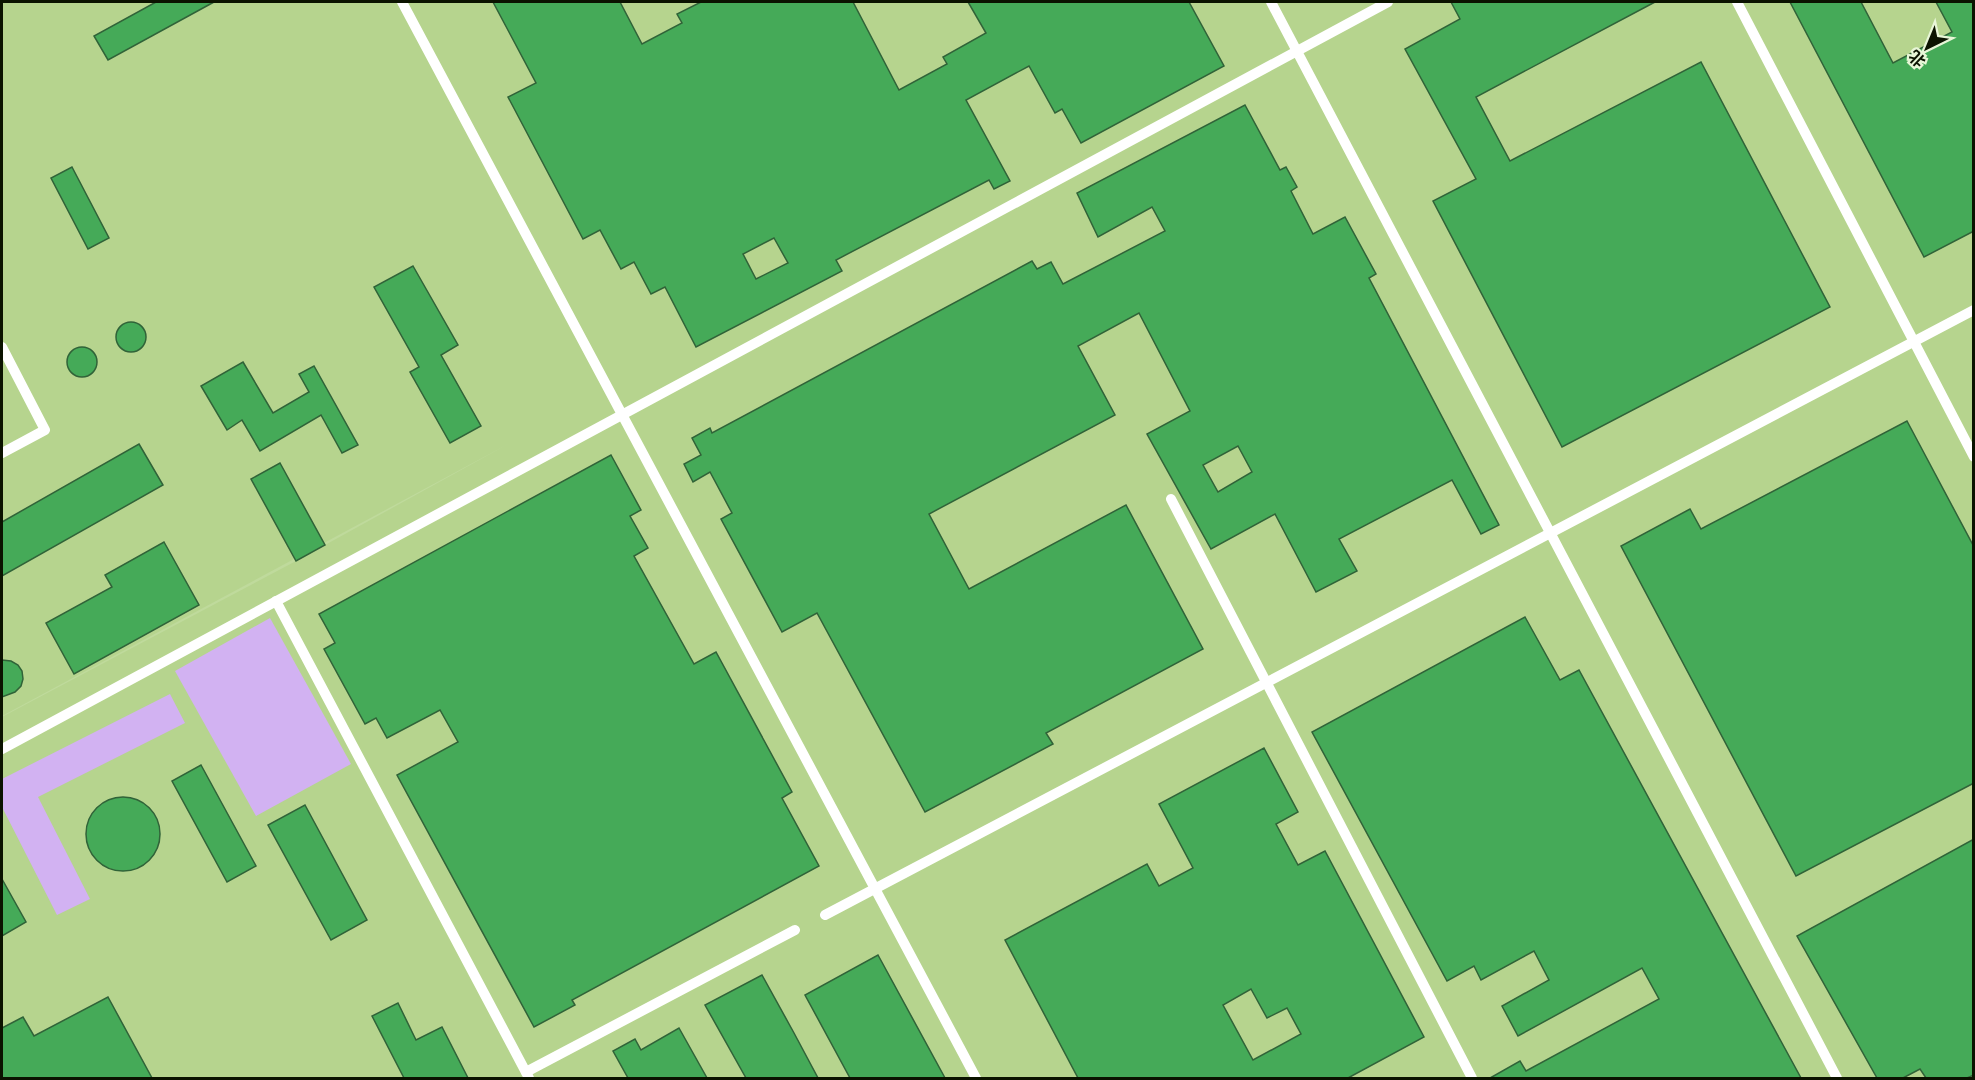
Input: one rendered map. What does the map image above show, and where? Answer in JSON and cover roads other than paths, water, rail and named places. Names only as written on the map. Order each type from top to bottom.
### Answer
[{"type":"lane","points":[[402,2],[976,1078]]},
{"type":"lane","points":[[1271,2],[1837,1078]]},
{"type":"lane","points":[[2,750],[1388,2]]},
{"type":"lane","points":[[1737,2],[1974,457]]},
{"type":"lane","points":[[825,915],[1974,310]]},
{"type":"lane","points":[[2,347],[45,430],[2,453]]},
{"type":"lane","points":[[1171,500],[1472,1078]]},
{"type":"lane","points":[[276,601],[527,1075],[795,930]]}]
